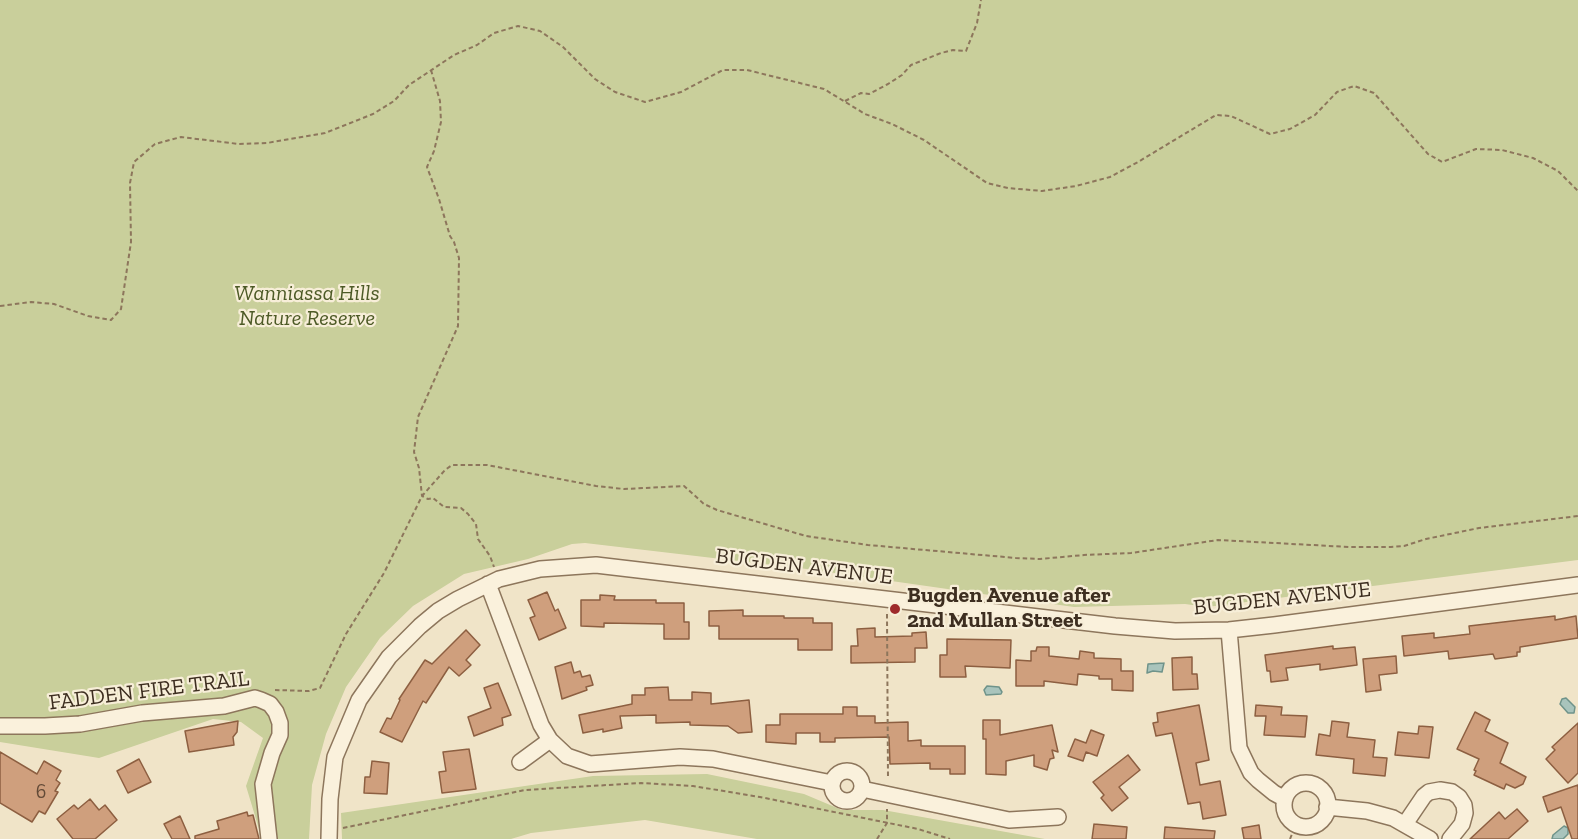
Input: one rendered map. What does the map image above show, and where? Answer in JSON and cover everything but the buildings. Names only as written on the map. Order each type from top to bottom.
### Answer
[{"type":"street","name":"BUGDEN AVENUE","points":[[334,838],[330,799],[335,758],[359,700],[389,657],[438,611],[499,579],[540,569],[596,565],[1115,626],[1175,631],[1230,630],[1578,585]]},
{"type":"street","points":[[488,584],[541,725],[549,740],[567,756],[590,764],[680,757],[713,759],[832,783]]},
{"type":"street","points":[[1230,630],[1239,748],[1258,780],[1285,799]]},
{"type":"street","name":"FADDEN FIRE TRAIL","points":[[0,726],[80,724],[142,713],[224,706],[255,698],[261,700],[270,704],[280,723],[280,735],[263,784],[269,839]]},
{"type":"street","points":[[520,762],[549,740]]},
{"type":"street","points":[[850,771],[860,777],[862,789],[855,799],[844,801],[834,795],[832,783],[838,773],[850,771]]},
{"type":"street","points":[[1305,783],[1314,785],[1326,798],[1325,815],[1311,826],[1296,824],[1287,817],[1284,808],[1285,799],[1289,791],[1296,786],[1305,783]]},
{"type":"street","points":[[862,789],[1010,820],[1058,817]]},
{"type":"street","points":[[1405,824],[1429,792],[1440,790],[1452,792],[1464,805],[1465,813],[1462,824],[1450,839]]},
{"type":"street","points":[[1327,807],[1367,811],[1405,824],[1430,839]]},
{"type":"path","points":[[844,101],[861,93],[869,94],[888,84],[902,75],[910,65],[953,50],[966,51],[977,23],[981,0]]},
{"type":"path","points":[[0,306],[31,302],[54,304],[88,316],[111,320],[121,309],[130,242],[130,183],[134,162],[154,144],[181,138],[239,144],[267,143],[325,133],[373,114],[394,101],[408,85],[454,55],[477,45],[494,33],[518,26],[540,31],[563,47],[595,79],[615,92],[645,102],[681,92],[723,70],[747,70],[824,88],[865,114],[924,140],[987,183],[1008,188],[1042,191],[1076,186],[1110,177],[1216,115],[1231,116],[1270,134],[1290,129],[1315,115],[1337,93],[1353,86],[1374,93],[1428,154],[1442,162],[1476,149],[1502,150],[1533,158],[1558,171],[1578,190]]},
{"type":"path","points":[[423,496],[414,452],[416,428],[425,399],[458,326],[459,258],[427,167],[434,151],[441,122],[440,100],[431,70]]},
{"type":"path","points":[[261,700],[267,691],[309,691],[320,688],[346,634],[384,573],[423,496],[452,465],[487,465],[596,486],[624,489],[684,486],[704,504],[717,510],[806,536],[868,545],[1040,559],[1131,554],[1218,540],[1349,547],[1404,546],[1479,528],[1578,516]]},
{"type":"path","points":[[423,496],[428,499],[433,498],[444,507],[461,508],[468,514],[476,524],[478,539],[490,556],[494,568]]},
{"type":"path","points":[[887,608],[888,777]]},
{"type":"path","points":[[334,838],[343,827],[392,819],[525,790],[641,783],[693,786],[760,797],[918,828],[950,839]]},
{"type":"path","points":[[877,839],[887,823]]},
{"type":"path","points":[[1290,839],[1296,824]]},
{"type":"green space","name":"Wanniassa Hills Nature Reserve","points":[[0,0],[1578,0],[1578,560],[1207,607],[1185,604],[1074,607],[807,569],[585,543],[572,544],[528,559],[464,574],[413,606],[380,638],[346,687],[326,734],[312,785],[309,839],[262,839],[246,786],[263,738],[241,722],[213,719],[99,758],[0,742]]},
{"type":"green space","points":[[707,774],[804,794],[842,810],[883,810],[1045,839],[757,839],[645,820],[531,833],[511,839],[342,839],[341,813],[593,776]]},
{"type":"water","points":[[1164,663],[1162,672],[1147,673],[1148,664]]},
{"type":"water","points":[[987,686],[999,687],[1002,692],[986,695],[984,690]]},
{"type":"water","points":[[1566,698],[1575,707],[1574,713],[1568,713],[1560,704],[1562,699]]},
{"type":"water","points":[[1564,826],[1568,828],[1568,834],[1563,839],[1552,839],[1553,835]]},
{"type":"place","name":"Bugden Avenue after 2nd Mullan Street","points":[[895,609]]}]
